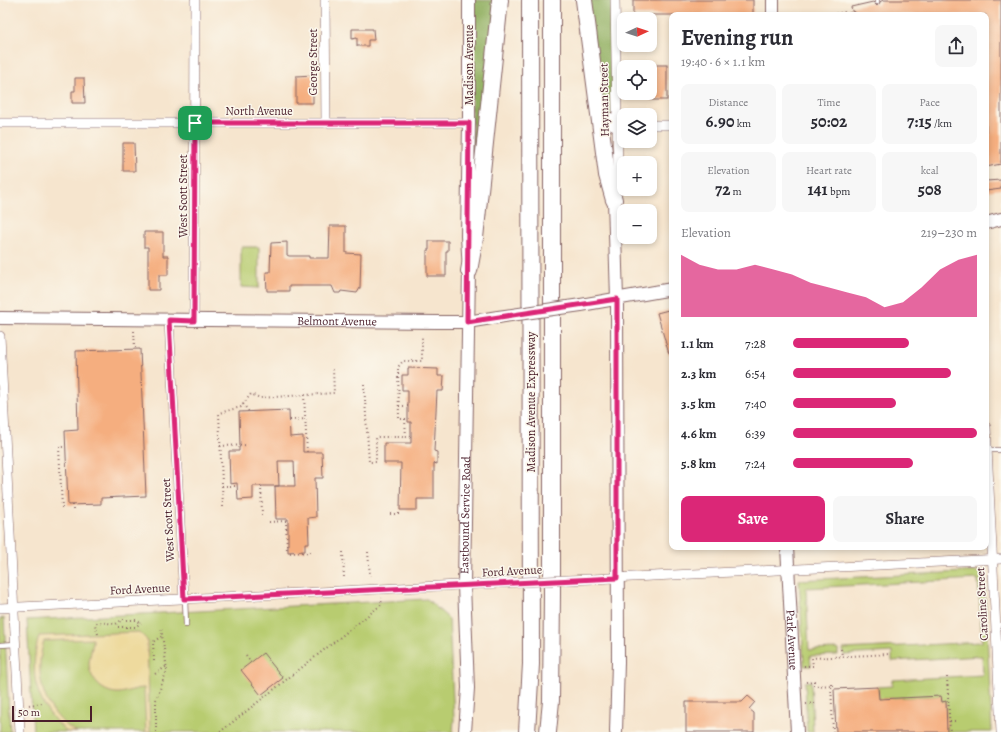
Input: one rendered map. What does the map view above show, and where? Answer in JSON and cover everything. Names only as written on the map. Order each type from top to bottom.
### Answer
[{"type":"highway","points":[[469,271],[475,238],[500,0]]},
{"type":"highway","name":"Madison Avenue Expressway","points":[[527,732],[531,664],[530,0]]},
{"type":"highway","name":"Madison Avenue Expressway","points":[[548,732],[551,701],[552,595],[552,0]]},
{"type":"highway","points":[[584,0],[607,175],[614,200]]},
{"type":"highway","points":[[601,122],[610,121],[617,123]]},
{"type":"main road","name":"Madison Avenue","points":[[467,322],[469,271],[467,236],[469,0]]},
{"type":"main road","points":[[773,0],[773,12]]},
{"type":"main road","points":[[614,200],[617,299],[618,662],[616,732]]},
{"type":"main road","points":[[989,222],[1001,219]]},
{"type":"main road","name":"Belmont Avenue","points":[[0,318],[194,321],[467,322],[581,305],[669,290]]},
{"type":"main road","name":"Eastbound Service Road","points":[[465,732],[468,688],[464,585],[467,322]]},
{"type":"main road","name":"Park Avenue","points":[[787,550],[797,732]]},
{"type":"street","name":"West Scott Street","points":[[194,321],[195,0]]},
{"type":"street","name":"George Street","points":[[325,0],[326,123]]},
{"type":"street","name":"Hayman Street","points":[[616,0],[619,108]]},
{"type":"street","name":"North Avenue","points":[[0,123],[469,123]]},
{"type":"street","points":[[657,125],[669,125]]},
{"type":"street","name":"Hayman Street","points":[[614,200],[618,174],[619,148]]},
{"type":"street","name":"West Scott Street","points":[[169,320],[184,599]]},
{"type":"street","points":[[0,336],[20,732]]},
{"type":"street","name":"Caroline Street","points":[[989,472],[997,560],[1000,732]]},
{"type":"street","name":"Ford Avenue","points":[[0,608],[997,560]]},
{"type":"lane","points":[[989,450],[1001,450]]},
{"type":"lane","points":[[184,599],[186,625]]},
{"type":"lane","points":[[0,645],[16,644]]},
{"type":"path","points":[[134,330],[135,349]]},
{"type":"path","points":[[406,437],[406,419],[399,419],[398,367],[401,362],[422,362],[422,335]]},
{"type":"path","points":[[223,507],[219,413],[241,407],[251,394],[260,398],[334,393],[333,369]]},
{"type":"path","points":[[364,384],[370,462],[376,462],[376,437],[412,437]]},
{"type":"path","points":[[304,395],[307,452]]},
{"type":"path","points":[[243,404],[249,412]]},
{"type":"path","points":[[399,406],[410,406]]},
{"type":"path","points":[[290,420],[305,419]]},
{"type":"path","points":[[220,446],[248,444]]},
{"type":"path","points":[[62,508],[59,447],[66,447]]},
{"type":"path","points":[[222,486],[238,486]]},
{"type":"path","points":[[261,486],[262,515]]},
{"type":"path","points":[[73,505],[73,511]]},
{"type":"path","points":[[390,514],[400,514]]},
{"type":"path","points":[[269,522],[286,521],[287,553],[313,552]]},
{"type":"path","points":[[342,552],[344,578]]},
{"type":"path","points":[[368,552],[370,576]]},
{"type":"path","points":[[220,732],[381,605],[382,598]]},
{"type":"path","points":[[98,634],[95,625],[98,622],[116,624],[122,620],[136,620],[142,623],[135,626],[118,627]]},
{"type":"path","points":[[156,732],[156,700],[166,666],[161,627]]},
{"type":"path","points":[[154,660],[153,642],[162,636]]},
{"type":"path","points":[[841,649],[842,656]]},
{"type":"path","points":[[804,666],[813,666],[812,658],[890,654]]},
{"type":"path","points":[[246,655],[251,662]]},
{"type":"path","points":[[155,674],[166,666]]},
{"type":"path","points":[[947,677],[950,732]]},
{"type":"path","points":[[805,682],[814,681],[814,686],[835,685]]},
{"type":"path","points":[[831,684],[833,732]]},
{"type":"path","points":[[29,705],[42,703]]},
{"type":"path","points":[[806,704],[815,703]]},
{"type":"path","points":[[950,721],[955,721]]},
{"type":"green space","points":[[469,0],[500,0],[475,238]]},
{"type":"green space","points":[[584,0],[615,0],[617,124],[601,122]]},
{"type":"green space","points":[[241,247],[259,247],[259,288],[241,287]]},
{"type":"green space","points":[[984,571],[992,732],[947,732],[946,702],[942,702],[941,696],[879,699],[878,687],[892,686],[892,680],[983,675],[982,656],[892,661],[892,652],[844,655],[843,649],[982,642],[978,579],[806,588],[809,650],[838,649],[838,655],[810,656],[811,666],[804,666],[799,580]]},
{"type":"green space","points":[[427,599],[449,619],[454,719],[453,732],[33,732],[27,620]]},
{"type":"green space","points":[[4,618],[10,732],[0,732],[0,619]]},
{"type":"green space","points":[[811,681],[813,732],[807,732],[805,682]]},
{"type":"sand","points":[[139,632],[147,640],[150,732],[146,732],[144,688],[114,693],[98,685],[92,675],[89,664],[93,639],[44,641],[40,667],[44,692],[56,715],[76,732],[67,732],[56,722],[48,711],[37,688],[34,664],[39,636]]},
{"type":"building","points":[[633,0],[753,0],[753,12],[669,12],[669,15],[657,15],[657,12],[633,12]]},
{"type":"building","points":[[1001,0],[1001,164],[989,166],[989,12],[852,11],[851,7],[873,2],[877,6],[881,1]]},
{"type":"building","points":[[352,29],[373,29],[374,40],[368,40],[368,46],[357,46],[357,38],[352,39]]},
{"type":"building","points":[[657,65],[667,65],[667,100],[657,100]]},
{"type":"building","points":[[313,75],[313,103],[296,103],[296,76]]},
{"type":"building","points":[[75,78],[84,78],[85,103],[72,103],[72,91],[75,91]]},
{"type":"building","points":[[123,143],[134,143],[135,171],[123,171]]},
{"type":"building","points":[[1001,180],[1001,189],[989,191],[989,181]]},
{"type":"building","points":[[330,226],[346,226],[346,253],[361,254],[360,288],[357,293],[341,291],[340,293],[335,293],[332,286],[289,286],[289,291],[267,291],[266,272],[270,272],[271,243],[287,242],[287,255],[289,256],[329,258]]},
{"type":"building","points":[[144,232],[163,232],[163,256],[168,256],[168,275],[159,275],[159,290],[148,290],[148,247],[144,247]]},
{"type":"building","points":[[429,241],[448,241],[448,251],[446,251],[446,276],[427,276],[427,250],[429,250]]},
{"type":"building","points":[[669,310],[669,354],[657,313]]},
{"type":"building","points":[[140,349],[146,496],[101,498],[101,504],[68,505],[65,431],[78,430],[76,351]]},
{"type":"building","points":[[408,368],[438,369],[438,376],[444,376],[443,391],[437,391],[434,451],[437,452],[437,464],[434,463],[434,499],[417,499],[417,510],[400,510],[401,463],[384,463],[384,443],[411,443],[411,422],[408,422],[408,390],[402,390],[402,375],[408,375]]},
{"type":"building","points":[[289,410],[290,437],[303,436],[303,452],[322,452],[323,478],[315,478],[316,517],[308,518],[309,543],[305,543],[305,551],[288,552],[288,519],[276,519],[275,486],[253,486],[253,499],[238,500],[237,483],[230,484],[229,451],[239,451],[240,447],[239,412]],"holes":[[[278,461],[294,461],[295,486],[279,486]]]},
{"type":"building","points":[[263,653],[283,678],[261,695],[241,670]]},
{"type":"building","points":[[878,687],[879,699],[941,696],[942,702],[946,701],[947,732],[836,732],[834,689]]},
{"type":"building","points":[[748,696],[755,702],[749,709],[754,713],[754,732],[686,732],[686,702],[742,702]]},
{"type":"route","points":[[195,123],[469,123],[467,236],[469,271],[467,322],[617,299],[617,578],[184,599],[169,320],[194,321],[195,123]]}]
